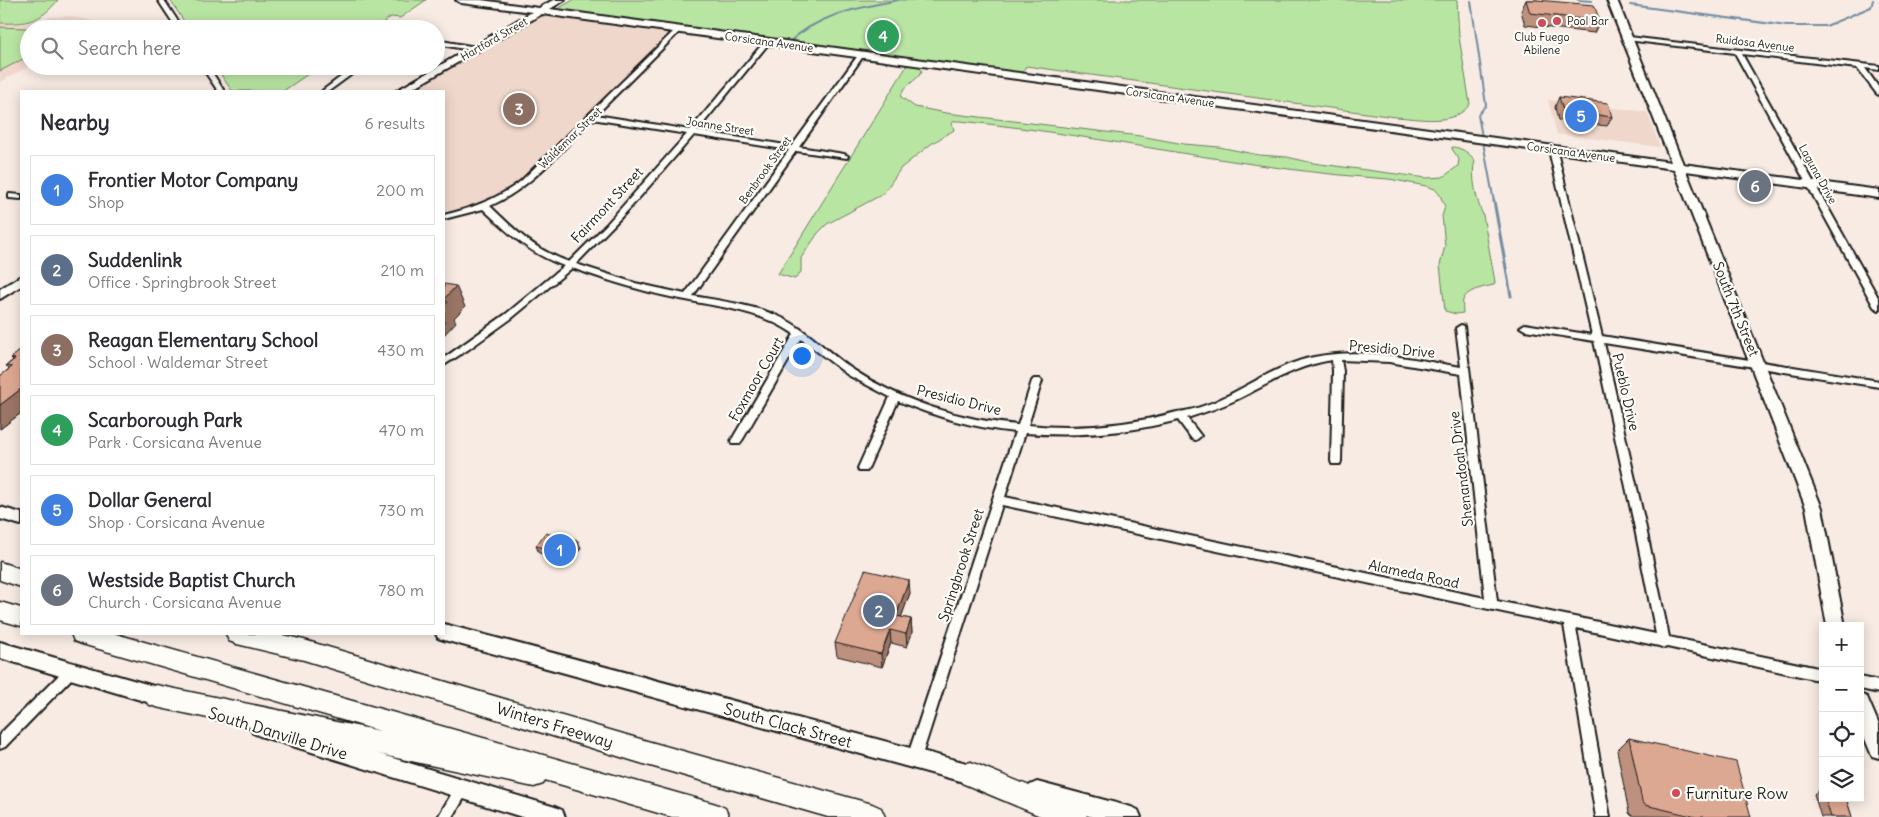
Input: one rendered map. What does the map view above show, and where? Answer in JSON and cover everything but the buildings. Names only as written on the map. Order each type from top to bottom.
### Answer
[{"type":"highway","points":[[0,571],[20,578]]},
{"type":"highway","points":[[0,611],[20,617]]},
{"type":"highway","points":[[85,635],[716,817]]},
{"type":"highway","name":"Winters Freeway","points":[[241,635],[304,650],[637,750],[872,817]]},
{"type":"highway","points":[[156,696],[676,806]]},
{"type":"highway","points":[[970,774],[1074,817]]},
{"type":"street","points":[[161,0],[174,20]]},
{"type":"street","name":"Corsicana Avenue","points":[[461,0],[1879,194]]},
{"type":"street","name":"Hartford Street","points":[[445,66],[560,0]]},
{"type":"street","name":"South 7th Street","points":[[1613,2],[1814,508],[1835,622]]},
{"type":"street","name":"Waldemar Street","points":[[445,217],[485,206],[524,183],[678,30]]},
{"type":"street","name":"Ruidosa Avenue","points":[[1629,39],[1879,68]]},
{"type":"street","name":"Fairmont Street","points":[[445,361],[514,312],[571,265],[609,228],[767,42]]},
{"type":"street","points":[[445,44],[476,49]]},
{"type":"street","name":"Laguna Drive","points":[[1738,51],[1879,307]]},
{"type":"street","name":"Benbrook Street","points":[[687,298],[861,55]]},
{"type":"street","points":[[1859,66],[1879,93]]},
{"type":"street","points":[[210,75],[220,90]]},
{"type":"street","points":[[326,90],[347,75]]},
{"type":"street","name":"Hartford Street","points":[[403,90],[430,75]]},
{"type":"street","name":"Joanne Street","points":[[592,117],[844,156]]},
{"type":"street","name":"Pueblo Drive","points":[[1553,150],[1598,339],[1650,570],[1664,643]]},
{"type":"street","points":[[12,196],[20,197]]},
{"type":"street","name":"Presidio Drive","points":[[485,206],[529,247],[548,257],[635,286],[766,314],[800,332],[847,371],[895,397],[963,418],[1021,429],[1113,428],[1179,415],[1215,406],[1279,373],[1313,360],[1336,358],[1398,360],[1465,371]]},
{"type":"street","points":[[0,295],[20,281]]},
{"type":"street","points":[[1525,327],[1879,384]]},
{"type":"street","name":"Shenandoah Drive","points":[[1461,328],[1492,606]]},
{"type":"street","name":"Foxmoor Court","points":[[736,441],[800,332]]},
{"type":"street","points":[[1336,358],[1338,371],[1336,461]]},
{"type":"street","name":"Springbrook Street","points":[[914,758],[1037,381]]},
{"type":"street","points":[[863,468],[895,397]]},
{"type":"street","points":[[1179,415],[1196,436]]},
{"type":"street","name":"Alameda Road","points":[[998,500],[1819,675]]},
{"type":"street","points":[[0,513],[20,518]]},
{"type":"street","points":[[1569,622],[1603,817]]},
{"type":"street","name":"South Clack Street","points":[[445,632],[1131,817]]},
{"type":"street","name":"South Danville Drive","points":[[0,650],[555,817]]},
{"type":"street","points":[[0,743],[71,670]]},
{"type":"street","points":[[1864,684],[1879,687]]},
{"type":"street","points":[[1864,712],[1879,749]]},
{"type":"street","points":[[445,817],[463,788]]},
{"type":"shaded area","points":[[541,14],[673,32],[522,180],[496,197],[457,211],[445,213],[445,90],[412,90],[437,75],[445,75],[445,70]]},
{"type":"shaded area","points":[[69,16],[88,20],[39,20],[50,17]]},
{"type":"shaded area","points":[[0,24],[20,24],[20,71],[0,82]]},
{"type":"shaded area","points":[[1548,100],[1647,112],[1660,147],[1557,134]]},
{"type":"green space","points":[[0,0],[58,0],[45,13],[32,20],[0,23]]},
{"type":"green space","points":[[170,0],[426,0],[400,18],[391,17],[387,20],[183,20]]},
{"type":"green space","points":[[573,0],[1457,0],[1459,37],[1470,104],[1455,116],[1436,120],[1395,117],[1026,66],[1022,74],[556,10]]},
{"type":"green space","points":[[0,27],[20,28],[20,61],[0,71]]},
{"type":"green space","points":[[908,64],[919,66],[922,71],[904,89],[901,97],[915,107],[946,113],[1140,136],[1184,144],[1219,147],[1259,155],[1287,157],[1313,163],[1427,178],[1443,177],[1458,166],[1459,159],[1452,147],[1459,148],[1468,153],[1475,161],[1473,173],[1475,188],[1483,215],[1494,285],[1468,294],[1463,300],[1463,313],[1456,314],[1445,311],[1440,265],[1445,246],[1442,216],[1445,207],[1435,189],[1426,186],[1389,179],[1281,168],[1014,127],[960,121],[954,121],[952,123],[954,130],[931,144],[901,168],[883,194],[827,224],[818,233],[801,258],[801,272],[795,279],[778,274]]},
{"type":"green space","points":[[221,75],[307,75],[284,90],[231,90]]},
{"type":"waterway","points":[[787,44],[812,25],[826,19],[853,10],[898,0]]},
{"type":"waterway","points":[[1578,0],[1592,1]]},
{"type":"waterway","points":[[1630,5],[1787,26],[1826,26],[1871,7],[1873,0]]},
{"type":"waterway","points":[[1471,1],[1486,105],[1478,115],[1494,202]]},
{"type":"waterway","points":[[1494,201],[1511,296]]},
{"type":"place","name":"Pool Bar","points":[[1557,21]]},
{"type":"place","name":"Club Fuego Abilene","points":[[1542,23]]},
{"type":"place","name":"Scarborough Park","points":[[883,36]]},
{"type":"place","name":"Reagan Elementary School","points":[[519,109]]},
{"type":"place","name":"Dollar General","points":[[1581,116]]},
{"type":"place","name":"Westside Baptist Church","points":[[1755,186]]},
{"type":"place","name":"Frontier Motor Company","points":[[560,550]]},
{"type":"place","name":"Suddenlink","points":[[879,611]]},
{"type":"place","name":"Furniture Row","points":[[1676,793]]}]
